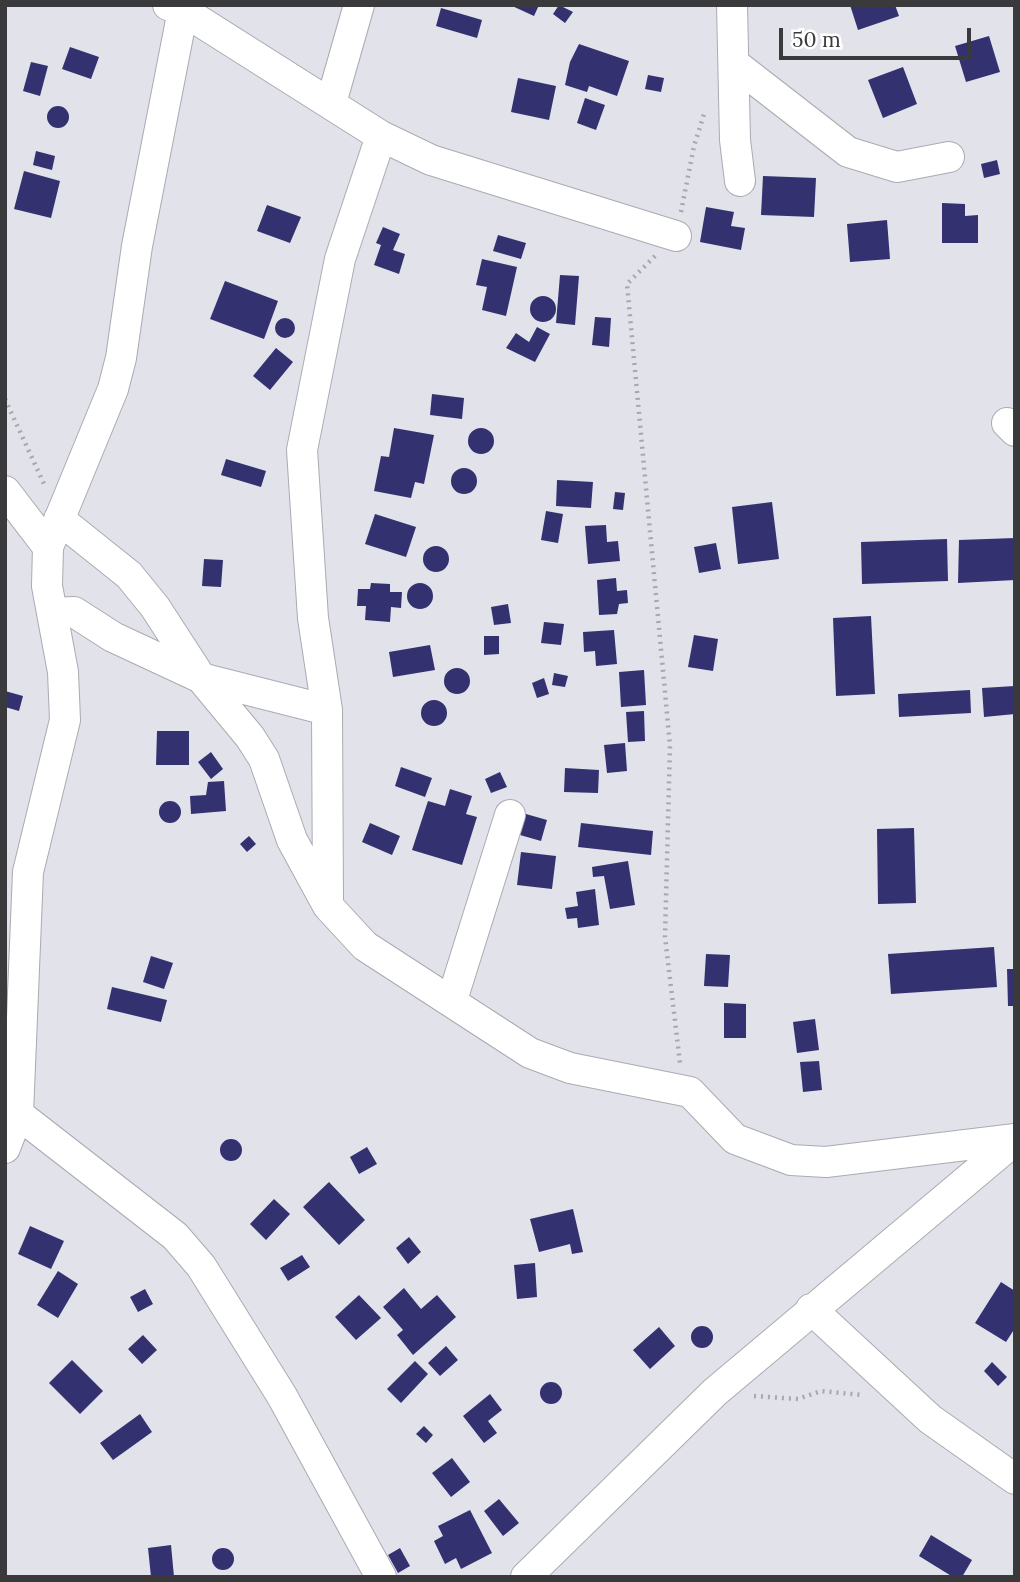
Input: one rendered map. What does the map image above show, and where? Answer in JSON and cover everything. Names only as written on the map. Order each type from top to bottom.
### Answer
[{"type":"street","points":[[331,103],[359,5]]},
{"type":"street","points":[[733,5],[736,65],[735,140],[740,181]]},
{"type":"street","points":[[5,1148],[18,1114],[17,867],[65,720],[66,696],[47,586],[47,548],[113,388],[121,358],[137,246],[178,7],[381,136],[463,172],[676,236]]},
{"type":"street","points":[[736,65],[848,152],[897,167],[949,157]]},
{"type":"street","points":[[328,906],[327,710],[313,618],[302,450],[340,259],[381,136]]},
{"type":"street","points":[[5,491],[47,548]]},
{"type":"street","points":[[59,519],[129,575],[155,607],[201,678],[250,737],[264,759],[292,840],[328,906],[365,946],[550,1062],[690,1092],[735,1139],[791,1160],[825,1162],[1015,1139]]},
{"type":"street","points":[[53,613],[74,612],[113,637],[201,678],[327,710]]},
{"type":"street","points":[[452,1000],[510,814]]},
{"type":"street","points":[[18,1114],[175,1236],[201,1266],[282,1396],[381,1577]]},
{"type":"street","points":[[526,1577],[715,1392],[1015,1139]]},
{"type":"street","points":[[811,1310],[930,1419],[1015,1479]]},
{"type":"path","points":[[690,1092],[678,1056],[664,937],[670,746],[627,284],[676,236],[694,146],[708,103]]},
{"type":"path","points":[[5,398],[59,519]]},
{"type":"path","points":[[715,1392],[798,1399],[821,1391],[908,1399]]},
{"type":"building","points":[[510,5],[539,5],[534,16]]},
{"type":"building","points":[[559,5],[573,12],[565,23],[553,14]]},
{"type":"building","points":[[850,5],[895,5],[899,16],[858,30]]},
{"type":"building","points":[[441,8],[482,20],[477,38],[436,26]]},
{"type":"building","points":[[989,36],[1000,72],[966,82],[955,46]]},
{"type":"building","points":[[579,44],[629,61],[617,96],[589,86],[587,92],[565,85],[570,62]]},
{"type":"building","points":[[70,47],[99,57],[91,79],[62,69]]},
{"type":"building","points":[[31,62],[48,66],[40,96],[23,91]]},
{"type":"building","points":[[903,67],[917,104],[883,118],[868,80]]},
{"type":"building","points":[[648,75],[664,78],[661,92],[645,89]]},
{"type":"building","points":[[518,78],[556,86],[549,120],[511,112]]},
{"type":"building","points":[[585,98],[605,105],[596,130],[577,123]]},
{"type":"building","points":[[58,106],[66,109],[69,117],[66,125],[58,128],[50,125],[47,117],[50,109]]},
{"type":"building","points":[[36,151],[55,156],[52,170],[33,165]]},
{"type":"building","points":[[997,160],[1000,174],[984,178],[981,164]]},
{"type":"building","points":[[24,171],[60,181],[51,218],[14,209]]},
{"type":"building","points":[[763,176],[816,178],[814,217],[761,215]]},
{"type":"building","points":[[942,203],[965,204],[965,216],[978,215],[978,243],[942,243]]},
{"type":"building","points":[[267,205],[301,217],[290,243],[257,231]]},
{"type":"building","points":[[706,207],[734,212],[731,226],[745,228],[741,250],[700,242]]},
{"type":"building","points":[[887,220],[890,259],[850,262],[847,224]]},
{"type":"building","points":[[383,227],[400,234],[393,250],[405,254],[399,274],[374,265],[381,245],[376,243]]},
{"type":"building","points":[[498,235],[526,243],[521,259],[493,251]]},
{"type":"building","points":[[482,259],[517,267],[506,316],[482,310],[487,287],[476,285]]},
{"type":"building","points":[[560,275],[579,276],[575,325],[556,323]]},
{"type":"building","points":[[225,281],[278,301],[264,339],[210,319]]},
{"type":"building","points":[[543,296],[552,300],[556,309],[552,318],[543,322],[534,318],[530,309],[534,300]]},
{"type":"building","points":[[595,317],[611,318],[609,347],[592,345]]},
{"type":"building","points":[[285,318],[292,321],[295,328],[292,335],[285,338],[278,335],[275,328],[278,321]]},
{"type":"building","points":[[537,327],[550,334],[535,362],[506,348],[516,333],[529,342]]},
{"type":"building","points":[[276,348],[293,362],[270,390],[253,376]]},
{"type":"building","points":[[432,394],[464,398],[462,419],[430,415]]},
{"type":"building","points":[[394,428],[434,435],[424,484],[415,482],[411,498],[374,491],[381,456],[389,457]]},
{"type":"building","points":[[481,428],[490,432],[494,441],[490,450],[481,454],[472,450],[468,441],[472,432]]},
{"type":"building","points":[[226,459],[266,471],[261,487],[221,475]]},
{"type":"building","points":[[464,468],[473,472],[477,481],[473,490],[464,494],[455,490],[451,481],[455,472]]},
{"type":"building","points":[[557,480],[593,482],[591,508],[556,506]]},
{"type":"building","points":[[615,492],[625,493],[623,510],[613,509]]},
{"type":"building","points":[[772,502],[779,559],[738,564],[732,507]]},
{"type":"building","points":[[546,511],[563,514],[558,543],[541,540]]},
{"type":"building","points":[[375,514],[416,527],[406,557],[365,544]]},
{"type":"building","points":[[606,525],[607,542],[618,541],[620,561],[588,564],[585,526]]},
{"type":"building","points":[[1015,538],[1015,580],[958,583],[959,540]]},
{"type":"building","points":[[947,539],[948,581],[862,584],[861,542]]},
{"type":"building","points":[[716,543],[721,569],[699,573],[694,547]]},
{"type":"building","points":[[436,546],[445,550],[449,559],[445,568],[436,572],[427,568],[423,559],[427,550]]},
{"type":"building","points":[[204,559],[223,560],[221,587],[202,586]]},
{"type":"building","points":[[616,578],[617,591],[627,590],[628,603],[619,604],[617,614],[599,615],[597,580]]},
{"type":"building","points":[[371,583],[390,584],[390,592],[402,592],[401,608],[391,607],[390,622],[365,620],[366,606],[357,606],[358,589],[370,589]]},
{"type":"building","points":[[420,583],[429,587],[433,596],[429,605],[420,609],[411,605],[407,596],[411,587]]},
{"type":"building","points":[[508,604],[511,623],[494,625],[491,607]]},
{"type":"building","points":[[871,616],[875,694],[836,696],[833,618]]},
{"type":"building","points":[[544,622],[564,624],[561,645],[541,643]]},
{"type":"building","points":[[614,630],[617,664],[596,666],[595,651],[584,652],[583,632]]},
{"type":"building","points":[[694,635],[718,639],[713,671],[688,667]]},
{"type":"building","points":[[484,636],[499,636],[499,654],[484,655]]},
{"type":"building","points":[[430,645],[435,670],[393,677],[389,652]]},
{"type":"building","points":[[457,668],[466,672],[470,681],[466,690],[457,694],[448,690],[444,681],[448,672]]},
{"type":"building","points":[[644,670],[646,705],[621,707],[619,672]]},
{"type":"building","points":[[554,673],[568,676],[565,687],[552,685]]},
{"type":"building","points":[[544,678],[549,694],[537,698],[532,683]]},
{"type":"building","points":[[1015,686],[1015,714],[984,717],[982,688]]},
{"type":"building","points":[[970,690],[971,713],[899,717],[898,694]]},
{"type":"building","points":[[5,691],[23,696],[19,711],[5,707]]},
{"type":"building","points":[[434,700],[443,704],[447,713],[443,722],[434,726],[425,722],[421,713],[425,704]]},
{"type":"building","points":[[644,711],[645,741],[628,742],[626,712]]},
{"type":"building","points":[[157,731],[189,731],[189,765],[156,765]]},
{"type":"building","points":[[625,743],[627,771],[607,773],[604,745]]},
{"type":"building","points":[[211,752],[223,769],[211,779],[198,762]]},
{"type":"building","points":[[401,767],[432,778],[425,797],[395,786]]},
{"type":"building","points":[[565,768],[599,770],[598,793],[564,792]]},
{"type":"building","points":[[500,772],[507,787],[491,793],[485,779]]},
{"type":"building","points":[[224,781],[226,811],[191,814],[190,796],[206,795],[208,782]]},
{"type":"building","points":[[450,789],[472,796],[466,814],[477,817],[462,865],[412,850],[428,801],[445,806]]},
{"type":"building","points":[[170,801],[178,804],[181,812],[178,820],[170,823],[162,820],[159,812],[162,804]]},
{"type":"building","points":[[526,814],[547,820],[541,841],[520,835]]},
{"type":"building","points":[[370,823],[400,836],[392,855],[362,842]]},
{"type":"building","points":[[581,823],[653,831],[651,855],[578,847]]},
{"type":"building","points":[[914,828],[916,903],[878,904],[877,829]]},
{"type":"building","points":[[249,836],[256,844],[247,852],[240,844]]},
{"type":"building","points":[[521,852],[556,856],[552,889],[517,885]]},
{"type":"building","points":[[628,861],[635,905],[610,909],[604,876],[593,877],[592,867]]},
{"type":"building","points":[[595,889],[599,925],[578,928],[577,918],[567,919],[565,908],[578,906],[576,892]]},
{"type":"building","points":[[994,947],[997,987],[891,994],[888,954]]},
{"type":"building","points":[[706,954],[730,955],[728,987],[704,986]]},
{"type":"building","points":[[151,956],[173,963],[164,989],[143,982]]},
{"type":"building","points":[[1007,969],[1015,969],[1015,1006],[1008,1006]]},
{"type":"building","points":[[112,987],[167,1000],[161,1022],[107,1009]]},
{"type":"building","points":[[724,1003],[746,1004],[746,1038],[724,1038]]},
{"type":"building","points":[[815,1019],[819,1050],[797,1053],[793,1022]]},
{"type":"building","points":[[819,1061],[822,1090],[803,1092],[800,1062]]},
{"type":"building","points":[[231,1139],[239,1142],[242,1150],[239,1158],[231,1161],[223,1158],[220,1150],[223,1142]]},
{"type":"building","points":[[367,1147],[377,1164],[359,1174],[350,1157]]},
{"type":"building","points":[[329,1182],[365,1220],[339,1245],[303,1207]]},
{"type":"building","points":[[274,1199],[290,1214],[266,1240],[250,1224]]},
{"type":"building","points":[[573,1209],[583,1252],[572,1254],[570,1244],[539,1252],[530,1219]]},
{"type":"building","points":[[30,1226],[64,1241],[51,1269],[18,1254]]},
{"type":"building","points":[[409,1237],[421,1252],[408,1264],[396,1248]]},
{"type":"building","points":[[302,1255],[310,1267],[288,1281],[280,1268]]},
{"type":"building","points":[[535,1263],[537,1297],[517,1299],[514,1265]]},
{"type":"building","points":[[58,1271],[78,1284],[58,1318],[37,1305]]},
{"type":"building","points":[[1001,1282],[1015,1291],[1015,1328],[1006,1342],[975,1323]]},
{"type":"building","points":[[404,1288],[421,1309],[437,1295],[456,1317],[413,1355],[397,1335],[403,1330],[383,1307]]},
{"type":"building","points":[[145,1289],[153,1304],[138,1312],[130,1297]]},
{"type":"building","points":[[359,1295],[381,1318],[356,1340],[335,1317]]},
{"type":"building","points":[[702,1326],[710,1329],[713,1337],[710,1345],[702,1348],[694,1345],[691,1337],[694,1329]]},
{"type":"building","points":[[659,1327],[675,1346],[650,1369],[633,1350]]},
{"type":"building","points":[[143,1335],[157,1350],[142,1364],[128,1349]]},
{"type":"building","points":[[446,1346],[458,1360],[440,1376],[428,1363]]},
{"type":"building","points":[[72,1360],[103,1391],[80,1414],[49,1383]]},
{"type":"building","points":[[415,1361],[428,1374],[401,1403],[387,1389]]},
{"type":"building","points":[[992,1362],[1007,1377],[998,1386],[984,1371]]},
{"type":"building","points":[[551,1382],[559,1385],[562,1393],[559,1401],[551,1404],[543,1401],[540,1393],[543,1385]]},
{"type":"building","points":[[490,1394],[502,1410],[488,1421],[497,1433],[484,1443],[463,1416]]},
{"type":"building","points":[[140,1414],[152,1432],[113,1460],[100,1443]]},
{"type":"building","points":[[424,1426],[433,1435],[426,1443],[416,1434]]},
{"type":"building","points":[[452,1458],[470,1482],[451,1497],[432,1473]]},
{"type":"building","points":[[499,1499],[519,1523],[503,1536],[484,1511]]},
{"type":"building","points":[[470,1510],[492,1553],[461,1569],[456,1558],[445,1564],[434,1541],[443,1536],[438,1526]]},
{"type":"building","points":[[931,1535],[972,1560],[962,1577],[953,1577],[919,1556]]},
{"type":"building","points":[[171,1545],[174,1577],[151,1577],[148,1548]]},
{"type":"building","points":[[223,1548],[231,1551],[234,1559],[231,1567],[223,1570],[215,1567],[212,1559],[215,1551]]},
{"type":"building","points":[[400,1548],[410,1566],[398,1573],[388,1555]]}]
